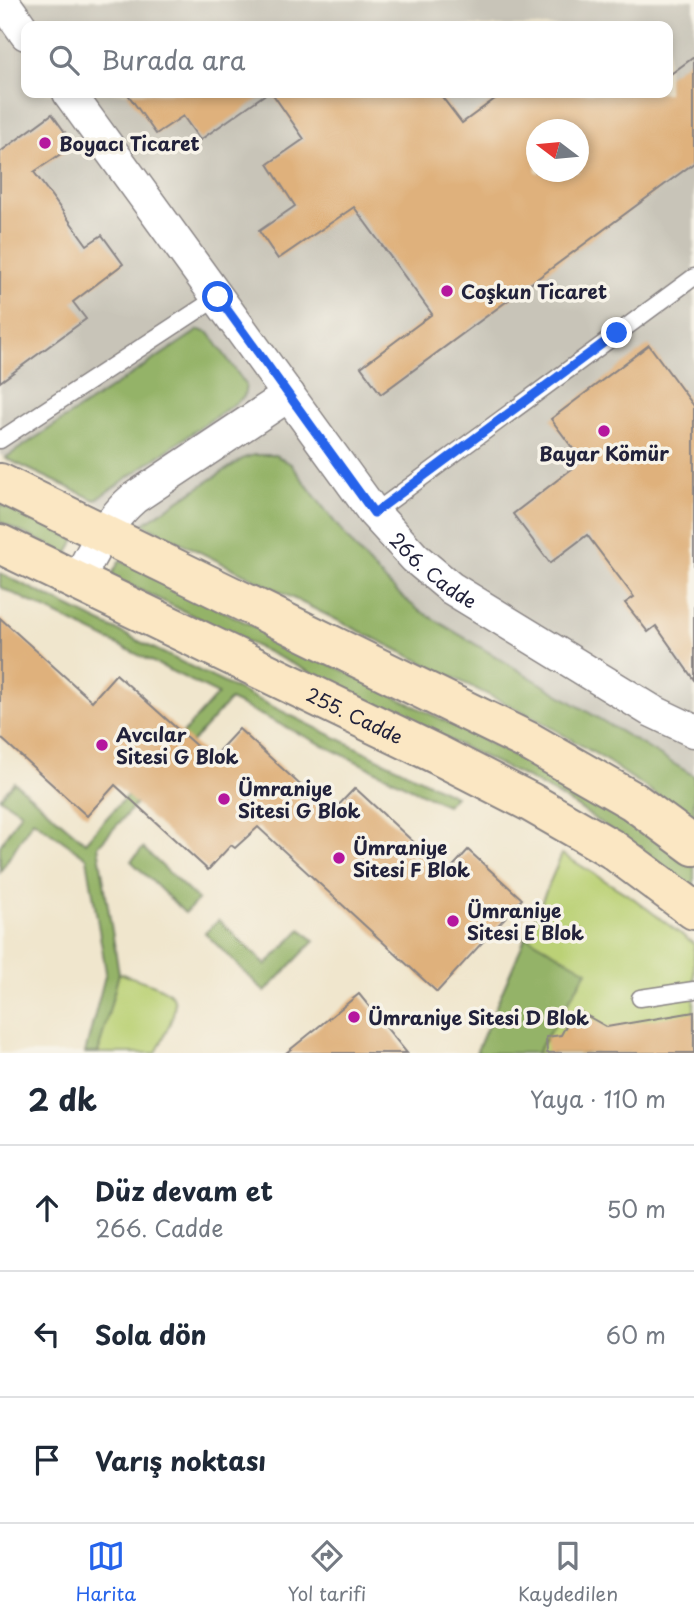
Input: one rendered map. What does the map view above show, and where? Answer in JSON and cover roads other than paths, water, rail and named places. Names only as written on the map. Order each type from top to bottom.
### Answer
[{"type":"main road","points":[[0,483],[527,741],[633,801],[694,846]]},
{"type":"main road","name":"255. Cadde","points":[[0,544],[530,802],[612,849],[694,910]]},
{"type":"street","points":[[2,0],[21,27]]},
{"type":"street","name":"266. Cadde","points":[[73,98],[374,513],[415,558],[451,588],[652,711],[694,731]]},
{"type":"street","points":[[77,581],[102,533],[118,512],[134,498],[289,394]]},
{"type":"lane","points":[[374,513],[694,276]]},
{"type":"lane","points":[[0,440],[218,297]]},
{"type":"lane","points":[[640,998],[694,990]]},
{"type":"place","name":"Boyacı Ticaret","points":[[45,143]]},
{"type":"place","name":"Coşkun Ticaret","points":[[447,291]]},
{"type":"place","name":"Bayar Kömür","points":[[604,431]]},
{"type":"place","name":"Avcılar Sitesi G Blok","points":[[102,745]]},
{"type":"place","name":"Ümraniye Sitesi G Blok","points":[[224,799]]},
{"type":"place","name":"Ümraniye Sitesi F Blok","points":[[339,858]]},
{"type":"place","name":"Ümraniye Sitesi E Blok","points":[[453,921]]},
{"type":"place","name":"Ümraniye Sitesi D Blok","points":[[354,1017]]}]
